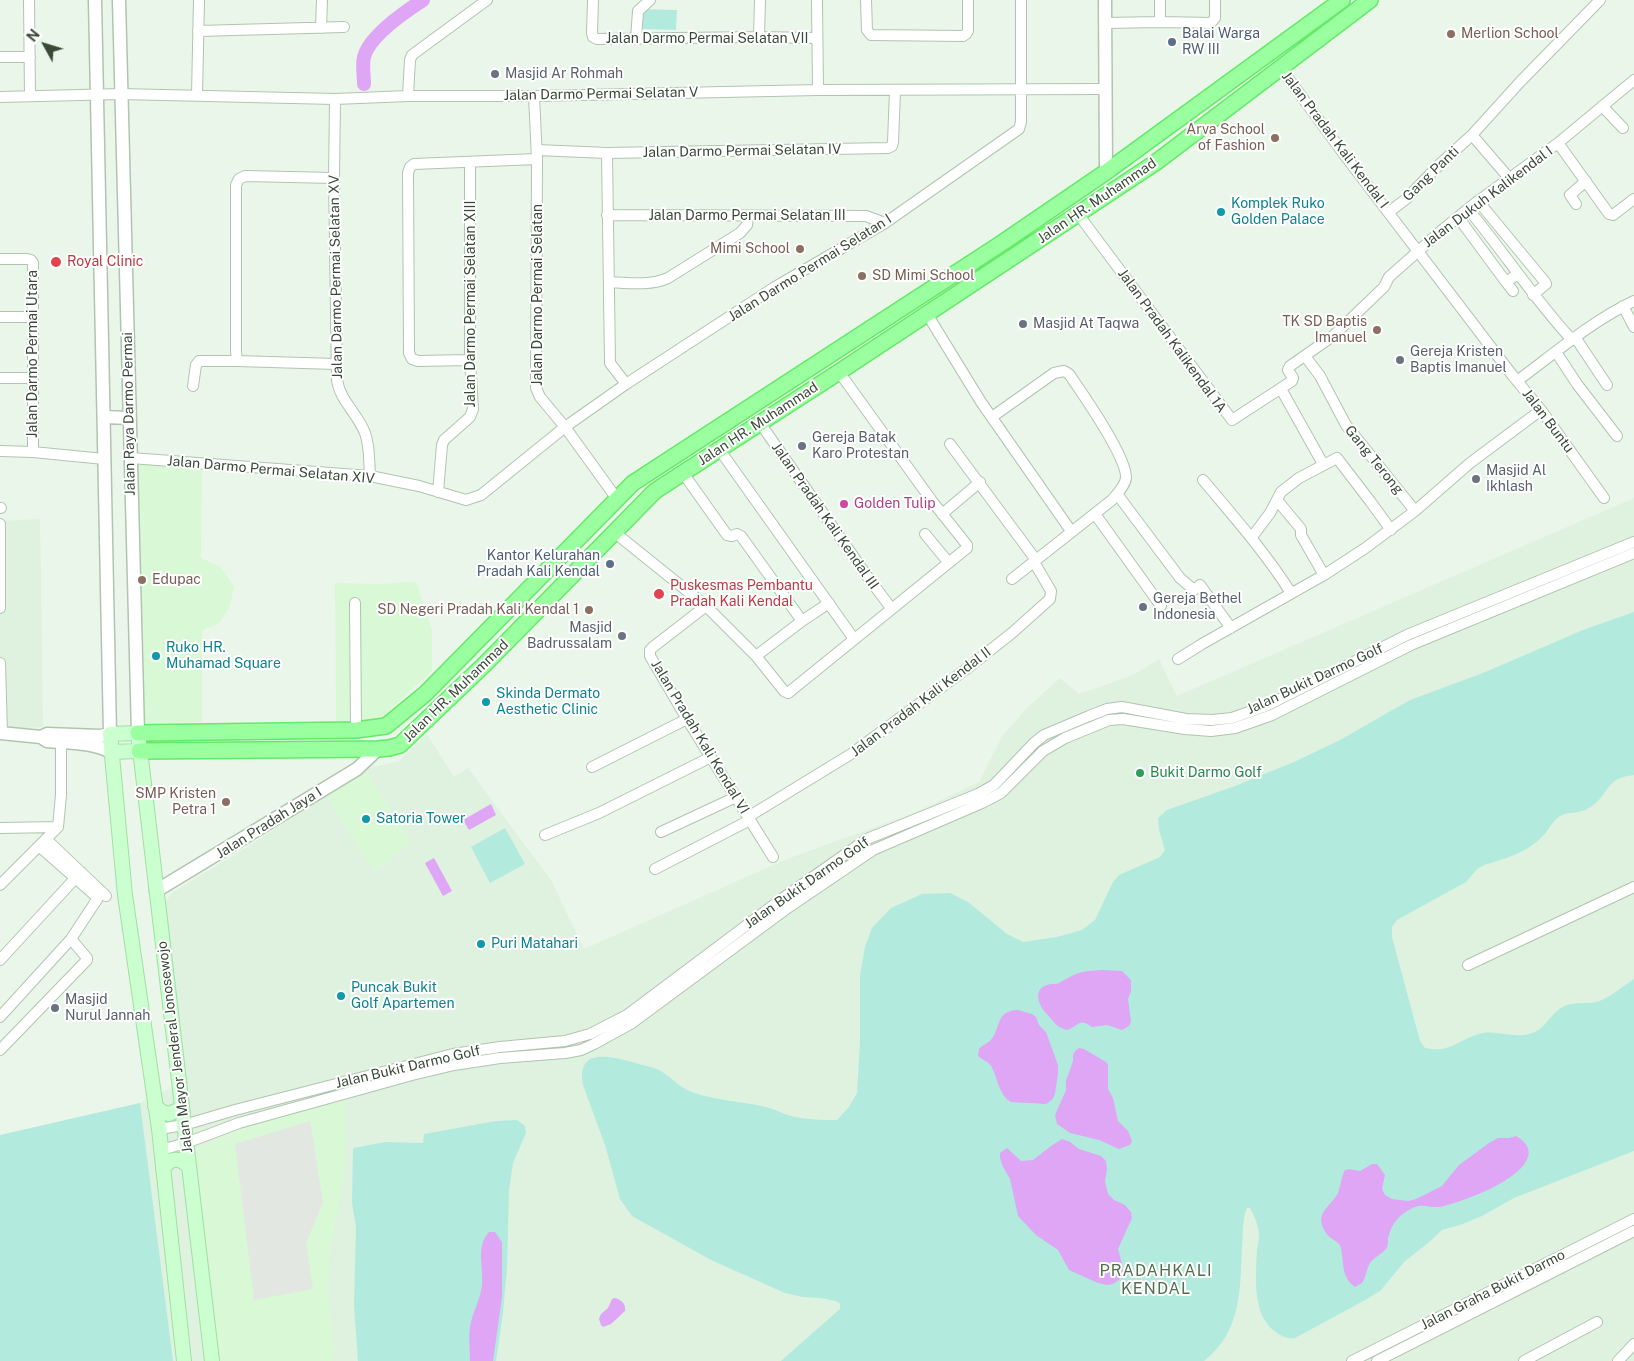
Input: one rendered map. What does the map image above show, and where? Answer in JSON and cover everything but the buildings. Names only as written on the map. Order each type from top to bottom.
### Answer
[{"type":"main road","name":"Jalan HR. Muhammad","points":[[138,733],[356,730],[386,726],[425,694],[634,482],[1002,243],[1106,172],[1342,0]]},
{"type":"main road","name":"Jalan HR. Muhammad","points":[[139,751],[378,749],[400,745],[484,665],[655,490],[844,369],[1162,158],[1370,0]]},
{"type":"main road","points":[[1002,243],[1012,258]]},
{"type":"main road","points":[[860,337],[864,347],[870,351]]},
{"type":"main road","points":[[837,351],[846,359],[844,369]]},
{"type":"main road","points":[[571,545],[577,557],[586,560]]},
{"type":"main road","points":[[110,734],[138,733]]},
{"type":"main road","name":"Jalan Mayor Jenderal Jonosewojo","points":[[138,733],[212,1361]]},
{"type":"main road","name":"Jalan Mayor Jenderal Jonosewojo","points":[[110,734],[125,895],[161,1150],[184,1361]]},
{"type":"main road","points":[[111,752],[139,751]]},
{"type":"main road","points":[[155,1106],[162,1112],[169,1114],[182,1108]]},
{"type":"main road","points":[[163,1169],[173,1159],[182,1161],[189,1168]]},
{"type":"street","points":[[29,0],[30,96]]},
{"type":"street","name":"Jalan Raya Darmo Permai","points":[[95,0],[110,734]]},
{"type":"street","name":"Jalan Raya Darmo Permai","points":[[119,0],[138,733]]},
{"type":"street","points":[[197,95],[199,0]]},
{"type":"street","points":[[321,28],[322,0]]},
{"type":"street","points":[[408,96],[410,60],[412,56],[486,0]]},
{"type":"street","name":"Jalan Darmo Permai Selatan VII","points":[[592,0],[592,33],[596,39],[817,38]]},
{"type":"street","points":[[636,39],[638,11],[650,0]]},
{"type":"street","points":[[759,37],[760,0]]},
{"type":"street","points":[[817,0],[818,90]]},
{"type":"street","points":[[866,0],[867,30],[871,35],[963,36],[968,31],[968,0]]},
{"type":"street","points":[[1021,0],[1021,89]]},
{"type":"street","points":[[1104,0],[1106,172]]},
{"type":"street","points":[[1160,0],[1160,22]]},
{"type":"street","points":[[1105,23],[1211,23],[1215,18],[1215,0]]},
{"type":"street","name":"Gang Panti","points":[[1389,212],[1406,200],[1440,164],[1472,135],[1520,82],[1600,0]]},
{"type":"street","points":[[198,31],[344,28]]},
{"type":"street","points":[[0,57],[30,57]]},
{"type":"street","name":"Jalan Pradah Kali Kendal I","points":[[1280,67],[1418,250]]},
{"type":"street","name":"Jalan Dukuh Kalikendal I","points":[[1281,389],[1293,380],[1288,367],[1333,336],[1384,287],[1390,277],[1418,250],[1478,200],[1558,143],[1634,80]]},
{"type":"street","name":"Jalan Darmo Permai Selatan I","points":[[565,427],[626,384],[775,287],[885,223],[1019,129],[1022,122],[1021,89]]},
{"type":"street","name":"Jalan Darmo Permai Selatan V","points":[[0,97],[121,94],[335,99],[408,96],[534,96],[818,90],[1104,89]]},
{"type":"street","name":"Jalan Darmo Permai Selatan IV","points":[[470,360],[418,361],[412,359],[409,353],[408,173],[410,167],[414,164],[470,163],[537,155],[888,148],[892,146],[893,142],[895,91]]},
{"type":"street","name":"Jalan Darmo Permai Selatan","points":[[534,96],[537,155],[536,388],[540,397],[565,427],[617,499]]},
{"type":"street","name":"Jalan Darmo Permai Selatan XV","points":[[335,99],[334,178],[337,380],[340,392],[365,433],[369,451],[370,476]]},
{"type":"street","points":[[1602,106],[1623,128]]},
{"type":"street","points":[[1472,135],[1510,178]]},
{"type":"street","points":[[1558,143],[1609,214],[1613,215],[1634,198]]},
{"type":"street","points":[[607,153],[610,363],[626,384]]},
{"type":"street","name":"Jalan Darmo Permai Selatan XIII","points":[[438,492],[444,440],[472,414],[473,409],[470,360],[470,163]]},
{"type":"street","points":[[237,360],[236,186],[239,179],[245,176],[334,178]]},
{"type":"street","points":[[1576,204],[1570,195],[1586,181]]},
{"type":"street","points":[[1478,200],[1545,282],[1546,284],[1533,295]]},
{"type":"street","points":[[1468,209],[1498,246],[1542,307],[1574,339],[1607,385]]},
{"type":"street","name":"Jalan Pradah Kalikendal 1A","points":[[1078,214],[1230,420],[1281,389]]},
{"type":"street","name":"Jalan Darmo Permai Selatan III","points":[[607,215],[866,216],[885,223]]},
{"type":"street","points":[[609,282],[646,283],[662,281],[740,233],[747,225],[748,216]]},
{"type":"street","points":[[1458,217],[1513,291]]},
{"type":"street","name":"Jalan Buntu","points":[[1418,250],[1541,410],[1604,498]]},
{"type":"street","name":"Jalan Darmo Permai Utara","points":[[0,259],[27,259],[33,263],[32,452]]},
{"type":"street","points":[[1506,282],[1518,274]]},
{"type":"street","points":[[1517,381],[1574,339],[1623,306],[1634,301]]},
{"type":"street","points":[[1623,306],[1634,327]]},
{"type":"street","points":[[927,314],[992,418],[1071,531]]},
{"type":"street","points":[[0,317],[33,317]]},
{"type":"street","points":[[1556,352],[1577,384],[1618,436]]},
{"type":"street","name":"Gang Terong","points":[[1305,356],[1320,376],[1346,425],[1414,511]]},
{"type":"street","points":[[194,386],[196,365],[199,362],[237,360],[336,364]]},
{"type":"street","points":[[614,532],[706,606],[756,656],[784,691],[788,693],[891,608],[966,551],[967,546],[942,514],[844,369]]},
{"type":"street","points":[[992,418],[1054,373],[1064,371],[1069,374],[1097,417],[1122,461],[1126,478],[1118,494],[1012,579]]},
{"type":"street","points":[[0,378],[32,378]]},
{"type":"street","points":[[1281,389],[1323,464]]},
{"type":"street","points":[[1178,660],[1202,644],[1324,575],[1364,549],[1391,530],[1470,463],[1541,410]]},
{"type":"street","points":[[104,417],[130,418]]},
{"type":"street","name":"Jalan Pradah Kali Kendal III","points":[[760,423],[891,608]]},
{"type":"street","name":"Jalan Darmo Permai Selatan XIV","points":[[131,458],[370,476],[419,486],[466,500],[481,495],[565,427]]},
{"type":"street","name":"Jalan Pradah Kali Kendal II","points":[[655,869],[749,818],[851,754],[965,670],[1050,600],[1051,591],[1035,561],[980,482],[950,444]]},
{"type":"street","points":[[719,449],[854,639]]},
{"type":"street","name":"Jalan Darmo Permai Utara","points":[[0,451],[104,459]]},
{"type":"street","points":[[1252,537],[1270,513],[1281,492],[1298,478],[1335,458],[1338,459],[1391,530]]},
{"type":"street","points":[[683,473],[727,535],[737,534],[741,536],[802,621]]},
{"type":"street","points":[[1203,480],[1252,537],[1291,594]]},
{"type":"street","points":[[942,514],[980,482]]},
{"type":"street","points":[[1118,494],[1180,578],[1194,590],[1200,585],[1231,628]]},
{"type":"street","points":[[1277,500],[1301,528],[1301,535],[1324,575]]},
{"type":"street","points":[[1095,514],[1161,606]]},
{"type":"street","points":[[0,524],[0,608]]},
{"type":"street","points":[[925,534],[949,564]]},
{"type":"street","name":"Jalan Bukit Darmo Golf","points":[[158,1129],[184,1125],[263,1102],[453,1054],[500,1047],[565,1041],[590,1034],[627,1015],[783,898],[868,839],[978,794],[994,784],[1034,742],[1044,736],[1107,709],[1122,707],[1186,719],[1212,720],[1232,718],[1266,706],[1407,636],[1634,542]]},
{"type":"street","name":"Jalan Bukit Darmo Golf","points":[[161,1150],[267,1115],[454,1064],[565,1053],[594,1044],[632,1023],[789,907],[873,850],[982,803],[1000,793],[1043,751],[1065,738],[1109,720],[1123,718],[1185,729],[1211,730],[1235,728],[1272,715],[1411,645],[1634,553]]},
{"type":"street","points":[[756,656],[829,603]]},
{"type":"street","points":[[355,604],[356,730]]},
{"type":"street","name":"Jalan Pradah Kali Kendal VI","points":[[706,606],[650,650],[650,656],[710,757],[773,857]]},
{"type":"street","points":[[0,664],[1,733],[42,737],[47,741],[61,743],[100,746],[111,752]]},
{"type":"street","points":[[592,767],[687,719]]},
{"type":"street","points":[[42,737],[47,734],[100,736],[110,734]]},
{"type":"street","points":[[0,886],[58,827],[61,795],[61,743]]},
{"type":"street","name":"Jalan Pradah Jaya I","points":[[156,891],[357,769],[378,749]]},
{"type":"street","points":[[545,835],[599,813],[710,757]]},
{"type":"street","points":[[661,832],[736,797]]},
{"type":"street","points":[[0,828],[58,827]]},
{"type":"street","points":[[44,843],[102,897],[125,895]]},
{"type":"street","points":[[0,960],[78,875]]},
{"type":"street","points":[[1468,965],[1634,886]]},
{"type":"street","points":[[0,1017],[72,939],[102,897]]},
{"type":"street","points":[[0,1050],[87,960],[88,958],[72,939]]},
{"type":"street","points":[[263,1102],[267,1115]]},
{"type":"street","points":[[217,1115],[223,1129]]},
{"type":"street","name":"Jalan Graha Bukit Darmo","points":[[1352,1361],[1634,1219]]},
{"type":"street","name":"Jalan Graha Bukit Darmo","points":[[1376,1361],[1634,1231]]},
{"type":"street","points":[[1524,1361],[1597,1322]]},
{"type":"street","points":[[1618,1361],[1634,1344]]},
{"type":"shaded area","points":[[642,9],[677,10],[676,30],[641,29]]},
{"type":"shaded area","points":[[130,463],[202,465],[201,558],[222,568],[234,587],[230,606],[220,622],[202,631],[202,722],[137,725]]},
{"type":"shaded area","points":[[1634,498],[1634,1361],[0,1361],[0,1135],[140,1103],[187,1080],[165,902],[173,892],[247,847],[326,795],[375,871],[411,843],[365,769],[399,761],[427,734],[454,777],[468,768],[551,880],[584,949],[787,859],[914,813],[979,782],[1003,735],[1029,706],[1060,678],[1079,694],[1133,675],[1159,659],[1177,696]]},
{"type":"shaded area","points":[[40,519],[43,727],[0,729],[0,521]]},
{"type":"shaded area","points":[[416,582],[432,630],[432,671],[378,721],[336,721],[335,583],[377,584]]},
{"type":"shaded area","name":"Bukit Darmo Golf","points":[[1634,612],[1634,775],[1624,777],[1612,783],[1601,798],[1586,810],[1560,816],[1536,843],[1507,858],[1484,865],[1477,869],[1466,882],[1397,920],[1392,927],[1392,937],[1420,1041],[1425,1048],[1447,1048],[1483,1033],[1529,1034],[1543,1026],[1561,1008],[1571,1004],[1597,1002],[1634,979],[1634,1151],[1514,1198],[1482,1216],[1442,1230],[1404,1262],[1381,1290],[1295,1338],[1277,1333],[1269,1326],[1259,1306],[1256,1283],[1259,1231],[1250,1208],[1247,1208],[1243,1222],[1241,1278],[1232,1323],[1226,1336],[1204,1361],[781,1361],[840,1309],[840,1304],[836,1301],[821,1298],[785,1293],[711,1260],[632,1216],[620,1199],[605,1145],[583,1085],[582,1073],[584,1065],[589,1060],[596,1057],[605,1057],[623,1060],[657,1069],[683,1088],[701,1095],[766,1107],[797,1117],[814,1120],[837,1120],[849,1107],[857,1093],[860,1042],[860,975],[865,947],[872,928],[891,908],[922,894],[950,893],[968,902],[1007,934],[1023,942],[1057,937],[1082,930],[1095,920],[1113,882],[1119,875],[1160,857],[1165,850],[1159,830],[1158,818],[1167,810],[1235,786],[1294,762],[1340,740],[1410,700],[1483,673],[1583,630]]},
{"type":"shaded area","points":[[365,769],[411,843],[375,871],[326,795]]},
{"type":"shaded area","points":[[491,804],[496,815],[469,830],[463,820]]},
{"type":"shaded area","points":[[505,828],[525,864],[490,883],[471,847]]},
{"type":"shaded area","points":[[434,858],[452,891],[443,896],[425,863]]},
{"type":"shaded area","points":[[1103,970],[1122,971],[1131,980],[1131,991],[1128,999],[1131,1022],[1129,1026],[1122,1030],[1107,1025],[1092,1027],[1082,1022],[1067,1030],[1055,1023],[1043,1010],[1038,994],[1043,987],[1050,984],[1058,984],[1080,973]]},
{"type":"shaded area","points":[[1018,1010],[1036,1017],[1039,1025],[1046,1032],[1058,1065],[1055,1094],[1052,1100],[1046,1104],[1011,1102],[1003,1095],[991,1066],[978,1056],[979,1049],[991,1040],[994,1035],[1002,1016],[1011,1011]]},
{"type":"shaded area","points":[[1079,1048],[1084,1049],[1108,1065],[1108,1089],[1113,1098],[1118,1121],[1128,1131],[1132,1141],[1130,1145],[1119,1149],[1099,1140],[1070,1133],[1057,1124],[1055,1115],[1066,1090],[1066,1081],[1073,1061],[1073,1055]]},
{"type":"shaded area","points":[[346,1095],[345,1175],[331,1246],[328,1296],[335,1349],[334,1361],[220,1361],[195,1149],[248,1125]]},
{"type":"shaded area","points":[[140,1103],[173,1361],[0,1361],[0,1135]]},
{"type":"shaded area","points":[[517,1120],[525,1126],[526,1133],[513,1163],[509,1190],[507,1268],[496,1361],[358,1361],[354,1305],[356,1227],[352,1203],[353,1148],[386,1142],[423,1143],[424,1134],[496,1121]]},
{"type":"shaded area","points":[[310,1121],[323,1202],[306,1243],[313,1289],[254,1300],[235,1144]]},
{"type":"shaded area","points":[[1516,1136],[1526,1145],[1529,1154],[1515,1174],[1492,1188],[1466,1199],[1439,1207],[1418,1206],[1407,1211],[1395,1222],[1389,1234],[1387,1248],[1370,1263],[1362,1283],[1355,1287],[1347,1279],[1340,1246],[1328,1235],[1322,1226],[1321,1220],[1324,1211],[1338,1193],[1345,1170],[1360,1171],[1372,1164],[1377,1164],[1385,1175],[1382,1189],[1385,1195],[1392,1199],[1408,1201],[1442,1186],[1459,1165],[1489,1143],[1498,1138]]},
{"type":"shaded area","points":[[1062,1139],[1079,1149],[1101,1156],[1106,1161],[1105,1181],[1108,1194],[1114,1200],[1125,1205],[1131,1212],[1132,1218],[1118,1249],[1123,1273],[1119,1280],[1113,1284],[1098,1283],[1069,1270],[1058,1250],[1036,1235],[1018,1216],[1010,1179],[1003,1167],[1000,1153],[1007,1148],[1021,1161],[1033,1160]]},
{"type":"shaded area","points":[[489,1232],[495,1232],[502,1242],[502,1297],[493,1361],[470,1361],[470,1327],[482,1284],[482,1244]]},
{"type":"shaded area","points":[[615,1298],[623,1303],[625,1311],[611,1324],[603,1327],[599,1319],[601,1314],[608,1308],[612,1299]]},
{"type":"waterway","points":[[364,84],[363,67],[367,49],[389,25],[423,0]]},
{"type":"place","name":"Merlion School","points":[[1451,34]]},
{"type":"place","name":"Balai Warga RW III","points":[[1172,42]]},
{"type":"place","name":"Masjid Ar Rohmah","points":[[495,74]]},
{"type":"place","name":"Arva School of Fashion","points":[[1275,138]]},
{"type":"place","name":"Komplek Ruko Golden Palace","points":[[1221,212]]},
{"type":"place","name":"Mimi School","points":[[800,249]]},
{"type":"place","name":"Royal Clinic","points":[[56,262]]},
{"type":"place","name":"SD Mimi School","points":[[862,276]]},
{"type":"place","name":"Masjid At Taqwa","points":[[1023,324]]},
{"type":"place","name":"TK SD Baptis Imanuel","points":[[1377,330]]},
{"type":"place","name":"Gereja Kristen Baptis Imanuel","points":[[1400,360]]},
{"type":"place","name":"Gereja Batak Karo Protestan","points":[[802,446]]},
{"type":"place","name":"Masjid Al Ikhlash","points":[[1476,479]]},
{"type":"place","name":"Golden Tulip","points":[[844,504]]},
{"type":"place","name":"Kantor Kelurahan Pradah Kali Kendal","points":[[610,564]]},
{"type":"place","name":"Edupac","points":[[142,580]]},
{"type":"place","name":"Puskesmas Pembantu Pradah Kali Kendal","points":[[659,594]]},
{"type":"place","name":"Gereja Bethel Indonesia","points":[[1143,607]]},
{"type":"place","name":"SD Negeri Pradah Kali Kendal 1","points":[[589,610]]},
{"type":"place","name":"Masjid Badrussalam","points":[[622,636]]},
{"type":"place","name":"Ruko HR. Muhamad Square","points":[[156,656]]},
{"type":"place","name":"Skinda Dermato Aesthetic Clinic","points":[[486,702]]},
{"type":"place","name":"Bukit Darmo Golf","points":[[1140,773]]},
{"type":"place","name":"SMP Kristen Petra 1","points":[[226,802]]},
{"type":"place","name":"Satoria Tower","points":[[366,819]]},
{"type":"place","name":"Puri Matahari","points":[[481,944]]},
{"type":"place","name":"Puncak Bukit Golf Apartemen","points":[[341,996]]},
{"type":"place","name":"Masjid Nurul Jannah","points":[[55,1008]]},
{"type":"district","name":"PRADAHKALI KENDAL","points":[[1156,1280]]}]
